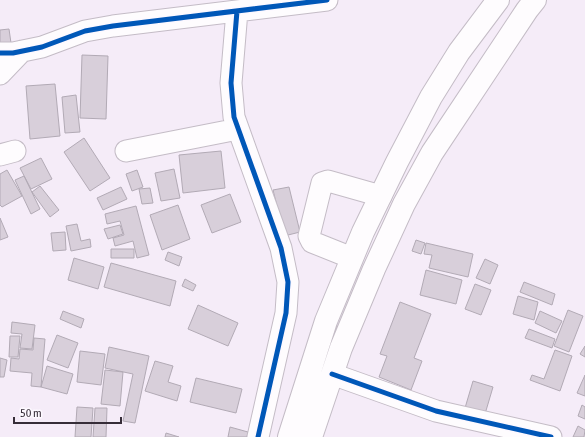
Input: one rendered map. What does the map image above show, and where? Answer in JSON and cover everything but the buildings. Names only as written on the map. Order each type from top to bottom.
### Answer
[{"type":"highway","points":[[289,437],[326,321],[352,258],[397,162],[431,97],[459,52],[498,0]]},
{"type":"highway","points":[[311,437],[341,348],[374,269],[411,191],[432,153],[535,0]]},
{"type":"street","points":[[0,54],[42,47],[85,31],[113,26],[234,7],[327,0]]},
{"type":"street","points":[[234,7],[231,83],[234,117],[281,248],[288,282],[286,313],[258,437]]},
{"type":"street","points":[[0,74],[22,51]]},
{"type":"street","points":[[126,151],[238,129]]},
{"type":"street","points":[[352,258],[312,242],[309,236],[322,183],[328,181],[381,196]]},
{"type":"street","points":[[332,374],[436,411],[551,437]]},
{"type":"cycle path","points":[[0,53],[13,53],[42,47],[85,31],[113,26],[327,0]]},
{"type":"cycle path","points":[[237,11],[231,83],[234,117],[281,248],[288,282],[286,313],[258,437]]},
{"type":"cycle path","points":[[332,374],[436,411],[551,437]]}]
